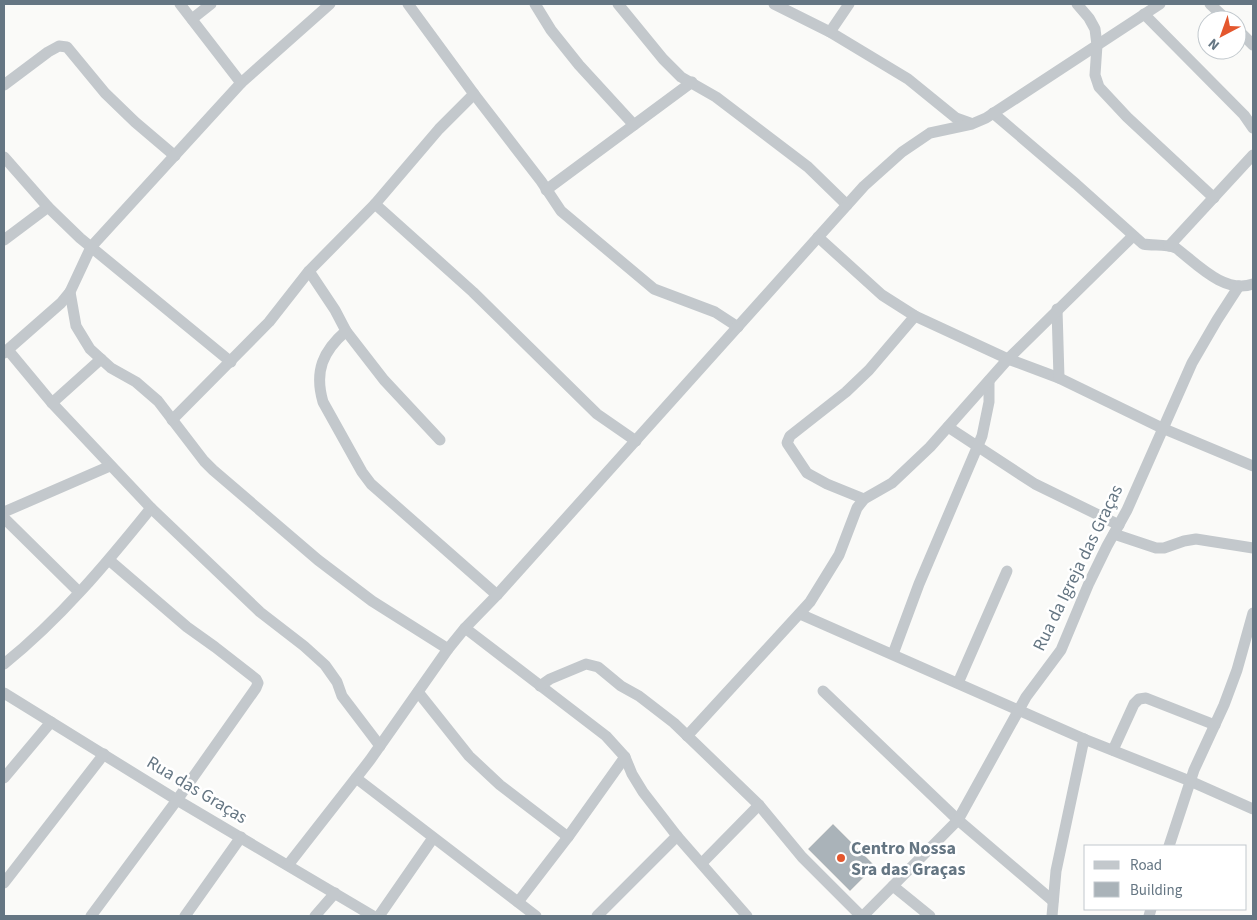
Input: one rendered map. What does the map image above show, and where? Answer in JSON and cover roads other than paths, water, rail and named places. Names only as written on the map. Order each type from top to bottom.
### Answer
[{"type":"street","points":[[180,4],[241,83]]},
{"type":"street","points":[[192,19],[211,4]]},
{"type":"street","points":[[330,4],[241,83],[91,247],[70,292],[6,351],[110,466],[151,508],[260,612],[325,665],[337,682],[342,696],[380,746]]},
{"type":"street","points":[[408,4],[561,211],[570,220],[654,289],[707,308],[738,327]]},
{"type":"street","points":[[535,4],[551,30],[579,66],[634,125]]},
{"type":"street","points":[[618,4],[663,59],[681,77],[716,97],[808,167],[847,205]]},
{"type":"street","points":[[774,4],[830,32],[908,79],[940,107],[956,118],[972,124]]},
{"type":"street","points":[[830,32],[849,4]]},
{"type":"street","points":[[1077,4],[1089,18],[1095,29],[1097,45],[1095,76],[1099,87],[1214,198]]},
{"type":"street","points":[[288,865],[380,746],[448,649],[465,628],[497,595],[864,186],[902,152],[930,133],[972,124],[993,113],[1160,4]]},
{"type":"street","points":[[1144,14],[1244,115],[1253,128]]},
{"type":"street","points":[[4,85],[48,52],[59,46],[66,48],[105,93],[174,156]]},
{"type":"street","points":[[546,190],[692,82]]},
{"type":"street","points":[[172,420],[270,322],[309,271],[376,204],[439,129],[474,94]]},
{"type":"street","points":[[993,113],[1142,244],[1176,248],[1221,281],[1249,286]]},
{"type":"street","points":[[1169,246],[1253,155]]},
{"type":"street","points":[[4,158],[48,207],[91,247],[231,362]]},
{"type":"street","points":[[376,204],[473,292],[597,414],[636,441]]},
{"type":"street","points":[[4,240],[48,207]]},
{"type":"street","points":[[687,736],[810,602],[840,555],[857,508],[864,499],[892,483],[930,447],[1008,359],[1133,236]]},
{"type":"street","points":[[818,237],[882,295],[914,316],[1008,359],[1059,378],[1162,428],[1253,466]]},
{"type":"street","points":[[309,271],[335,310],[346,331],[384,380],[440,440]]},
{"type":"street","name":"Rua da Igreja das Graças","points":[[862,916],[958,820],[1026,697],[1061,650],[1089,582],[1127,510],[1162,428],[1203,343],[1249,286]]},
{"type":"street","points":[[70,292],[76,326],[90,349],[111,368],[136,382],[158,401],[208,465],[318,560],[372,601],[448,649]]},
{"type":"street","points":[[1057,309],[1059,378]]},
{"type":"street","points":[[864,499],[827,484],[807,473],[787,443],[790,436],[846,392],[869,370],[914,316]]},
{"type":"street","points":[[346,331],[326,354],[321,367],[319,389],[323,402],[362,472],[371,484],[497,595]]},
{"type":"street","points":[[52,403],[101,359]]},
{"type":"street","points":[[893,654],[919,584],[962,480],[978,447],[986,422],[989,381]]},
{"type":"street","points":[[948,427],[1035,484],[1116,529],[1156,548],[1164,548],[1196,539],[1253,548]]},
{"type":"street","points":[[4,512],[110,466]]},
{"type":"street","points":[[4,664],[45,627],[79,592],[109,560],[151,508]]},
{"type":"street","points":[[4,518],[79,592]]},
{"type":"street","points":[[91,916],[177,800],[251,696],[258,683],[256,679],[187,627],[109,560]]},
{"type":"street","points":[[958,683],[1007,571]]},
{"type":"street","points":[[1169,845],[1190,781],[1248,650],[1253,613]]},
{"type":"street","points":[[800,614],[1084,739],[1190,781],[1253,809]]},
{"type":"street","points":[[465,628],[606,736],[625,757],[632,774],[677,836],[747,916]]},
{"type":"street","points":[[540,686],[550,679],[586,664],[593,666],[639,696],[674,722],[760,805],[802,857],[862,916]]},
{"type":"street","points":[[823,691],[958,820],[1053,901]]},
{"type":"street","points":[[418,692],[469,756],[500,785],[568,837]]},
{"type":"street","name":"Rua das Graças","points":[[4,693],[177,800],[373,916]]},
{"type":"street","points":[[1113,750],[1134,704],[1139,699],[1146,698],[1215,725]]},
{"type":"street","points":[[4,778],[51,722]]},
{"type":"street","points":[[1052,916],[1056,871],[1084,739]]},
{"type":"street","points":[[4,882],[104,754]]},
{"type":"street","points":[[518,902],[568,837],[625,757]]},
{"type":"street","points":[[356,778],[536,916]]},
{"type":"street","points":[[702,863],[760,805]]},
{"type":"street","points":[[597,916],[677,836]]},
{"type":"street","points":[[185,916],[241,837]]},
{"type":"street","points":[[379,916],[433,838]]},
{"type":"street","points":[[893,886],[930,916]]},
{"type":"street","points":[[315,916],[335,893]]},
{"type":"place","name":"Centro Nossa Sra das Graças","points":[[841,858]]}]
